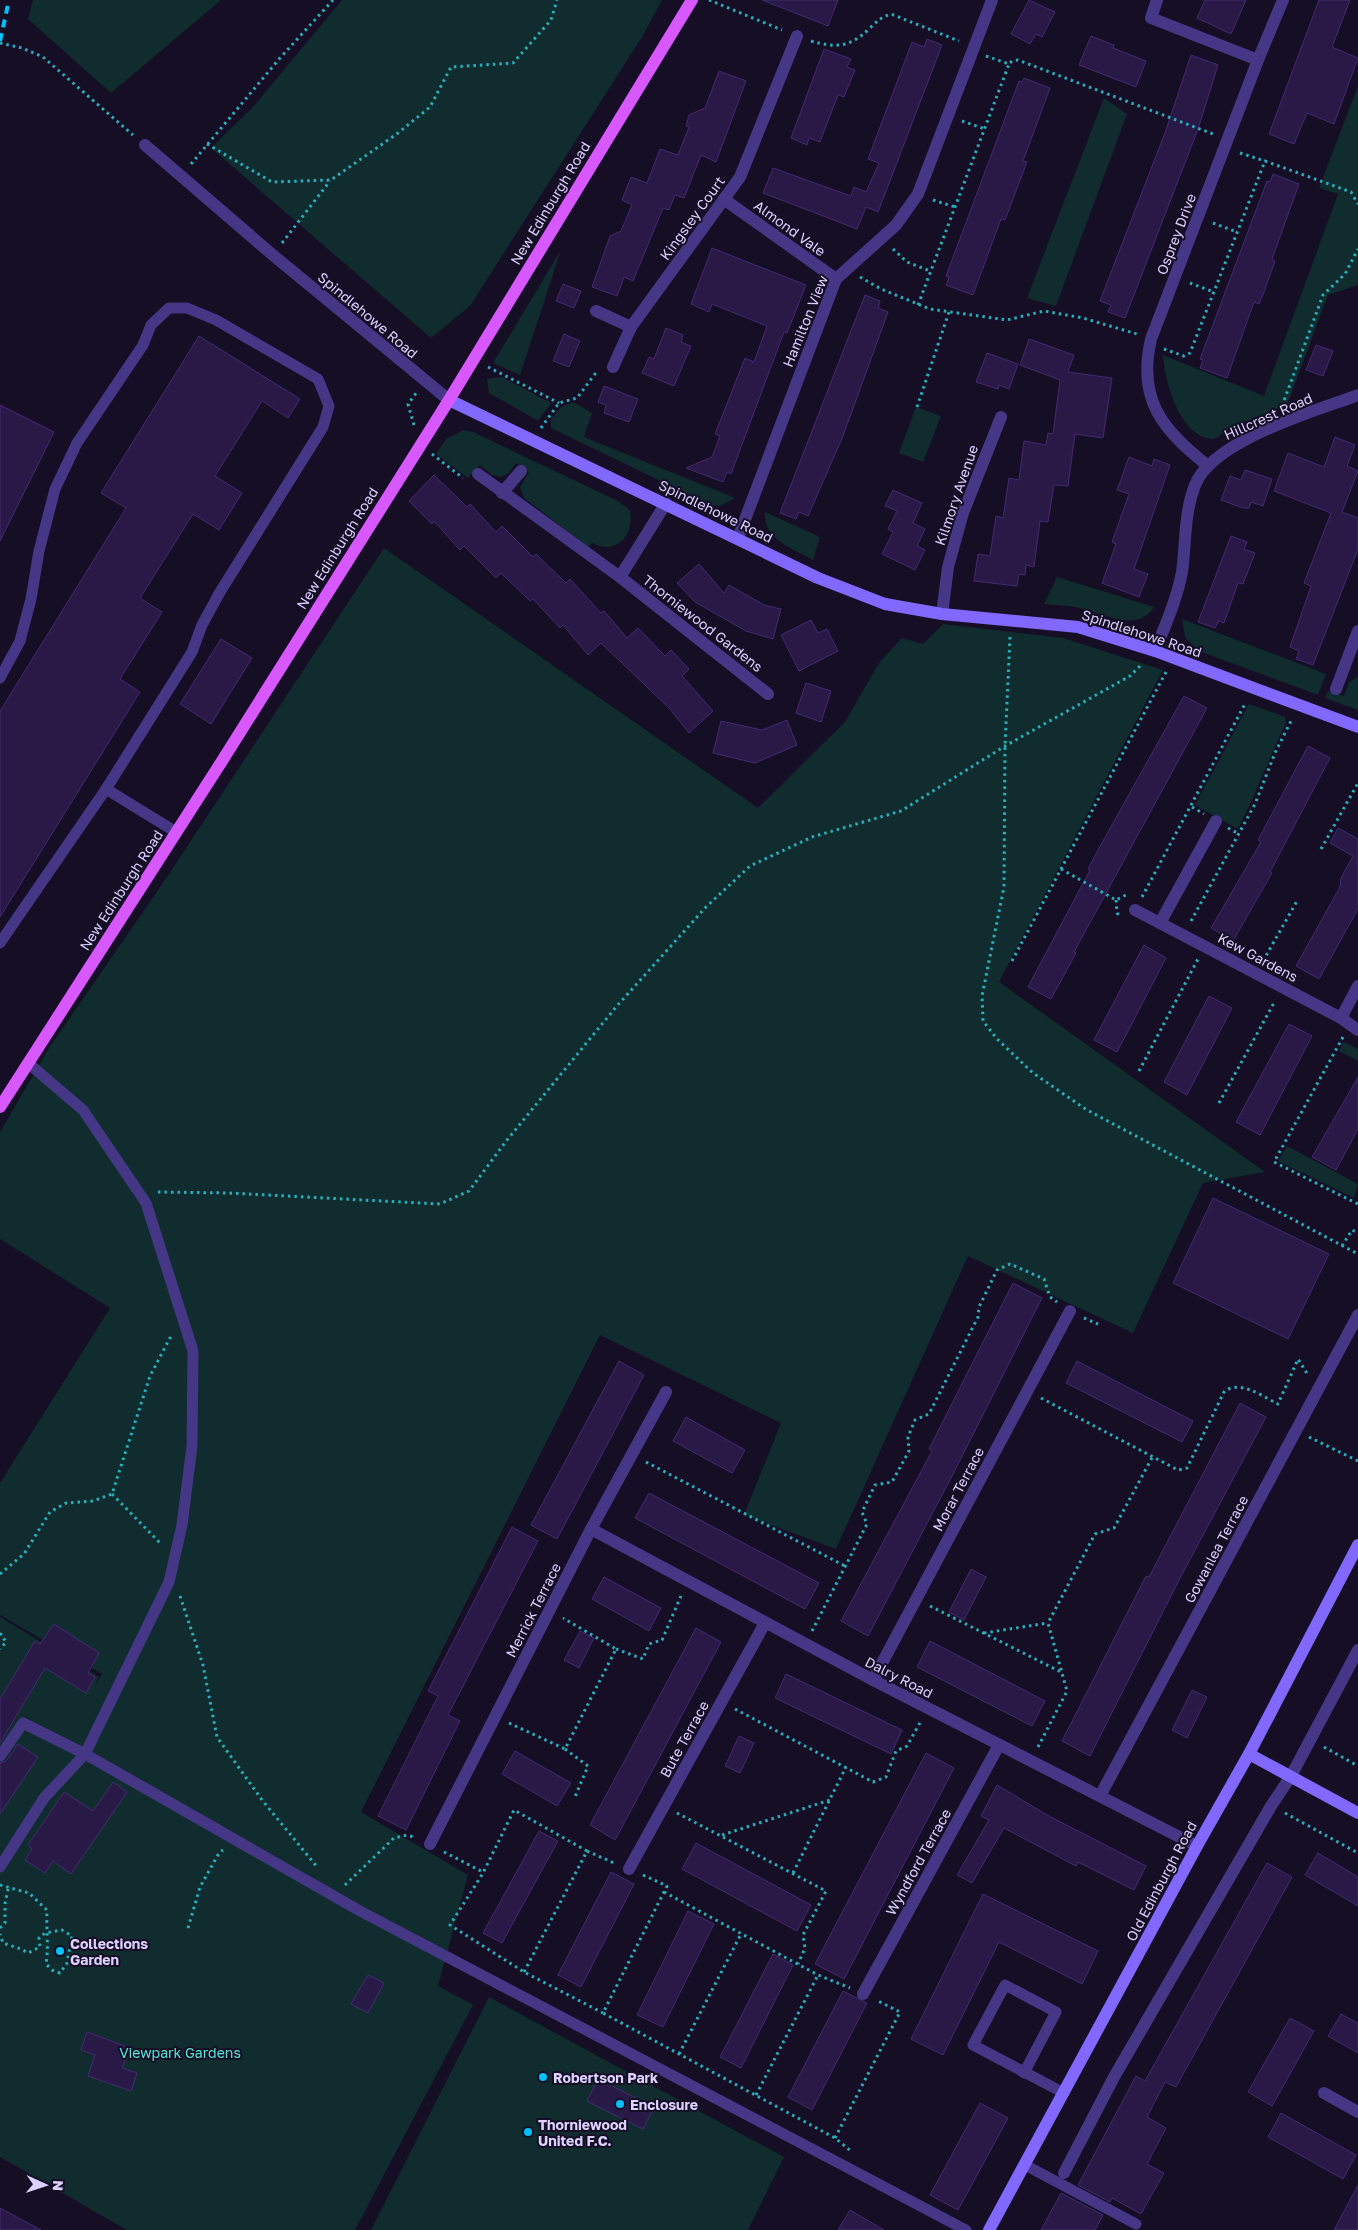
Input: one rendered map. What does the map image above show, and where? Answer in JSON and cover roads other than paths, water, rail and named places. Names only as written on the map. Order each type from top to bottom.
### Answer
[{"type":"main road","name":"New Edinburgh Road","points":[[0,1107],[449,400],[472,358],[692,0]]},
{"type":"street","name":"Hamilton View","points":[[738,538],[836,280],[896,224],[918,194],[992,0]]},
{"type":"street","points":[[1157,0],[1151,18],[1258,60]]},
{"type":"street","name":"Osprey Drive","points":[[1208,466],[1186,448],[1164,424],[1153,403],[1147,384],[1146,362],[1151,339],[1258,60],[1283,0]]},
{"type":"street","name":"Kingsley Court","points":[[612,367],[631,327],[740,177],[797,36]]},
{"type":"street","name":"Spindlehowe Road","points":[[145,145],[274,256],[449,400],[534,439],[818,578],[885,604],[942,614],[1011,621],[1044,622],[1078,627],[1155,651],[1358,727]]},
{"type":"street","name":"Almond Vale","points":[[725,200],[836,280]]},
{"type":"street","points":[[596,311],[631,327]]},
{"type":"street","name":"Hillcrest Road","points":[[1155,651],[1182,573],[1189,507],[1196,484],[1208,466],[1226,450],[1274,427],[1358,395]]},
{"type":"street","name":"Kilmory Avenue","points":[[942,614],[948,567],[963,513],[1001,417]]},
{"type":"street","points":[[502,493],[520,472]]},
{"type":"street","name":"Thorniewood Gardens","points":[[478,474],[620,577],[768,694]]},
{"type":"street","points":[[620,577],[666,503]]},
{"type":"street","points":[[1336,689],[1358,631]]},
{"type":"street","points":[[1160,923],[1216,821]]},
{"type":"street","name":"Kew Gardens","points":[[1138,905],[1160,923],[1350,1024]]},
{"type":"street","points":[[1350,1024],[1358,986]]},
{"type":"street","name":"Morar Terrace","points":[[872,1680],[1070,1311]]},
{"type":"street","name":"Gowanlea Terrace","points":[[1100,1796],[1358,1315]]},
{"type":"street","name":"Merrick Terrace","points":[[430,1844],[591,1529],[666,1392]]},
{"type":"street","name":"Dalry Road","points":[[591,1529],[872,1680],[1197,1846]]},
{"type":"street","name":"Old Edinburgh Road","points":[[989,2230],[1197,1846],[1249,1754],[1358,1545]]},
{"type":"street","name":"Bute Terrace","points":[[629,1869],[765,1623]]},
{"type":"street","points":[[1064,2173],[1114,2077],[1291,1776],[1358,1650]]},
{"type":"street","name":"Wyndford Terrace","points":[[863,1994],[999,1745]]},
{"type":"street","points":[[1249,1754],[1358,1813]]},
{"type":"street","points":[[1324,2092],[1358,2112]]},
{"type":"lane","points":[[0,678],[20,641],[32,599],[39,551],[54,489],[77,443],[143,344],[151,325],[169,308],[187,308],[216,320],[318,379],[329,406],[323,427],[220,592],[202,625],[192,652],[106,790],[0,942]]},
{"type":"lane","points":[[106,790],[176,832]]},
{"type":"lane","points":[[0,1867],[44,1798],[85,1754],[169,1582],[182,1525],[192,1446],[193,1351],[146,1203],[83,1110],[28,1063]]},
{"type":"lane","points":[[0,1756],[23,1723],[85,1754],[360,1911],[966,2230]]},
{"type":"lane","points":[[1024,2073],[1056,2012],[1005,1985],[973,2045],[1024,2073],[1064,2094]]},
{"type":"lane","points":[[1024,2165],[1136,2224]]},
{"type":"railway","points":[[0,41],[9,0]]},
{"type":"place","name":"Collections Garden","points":[[60,1951]]},
{"type":"place","name":"Robertson Park","points":[[543,2077]]},
{"type":"place","name":"Enclosure","points":[[620,2104]]},
{"type":"place","name":"Thorniewood United F.C.","points":[[528,2132]]},
{"type":"park label","name":"Viewpark Gardens","points":[[180,2052]]}]
